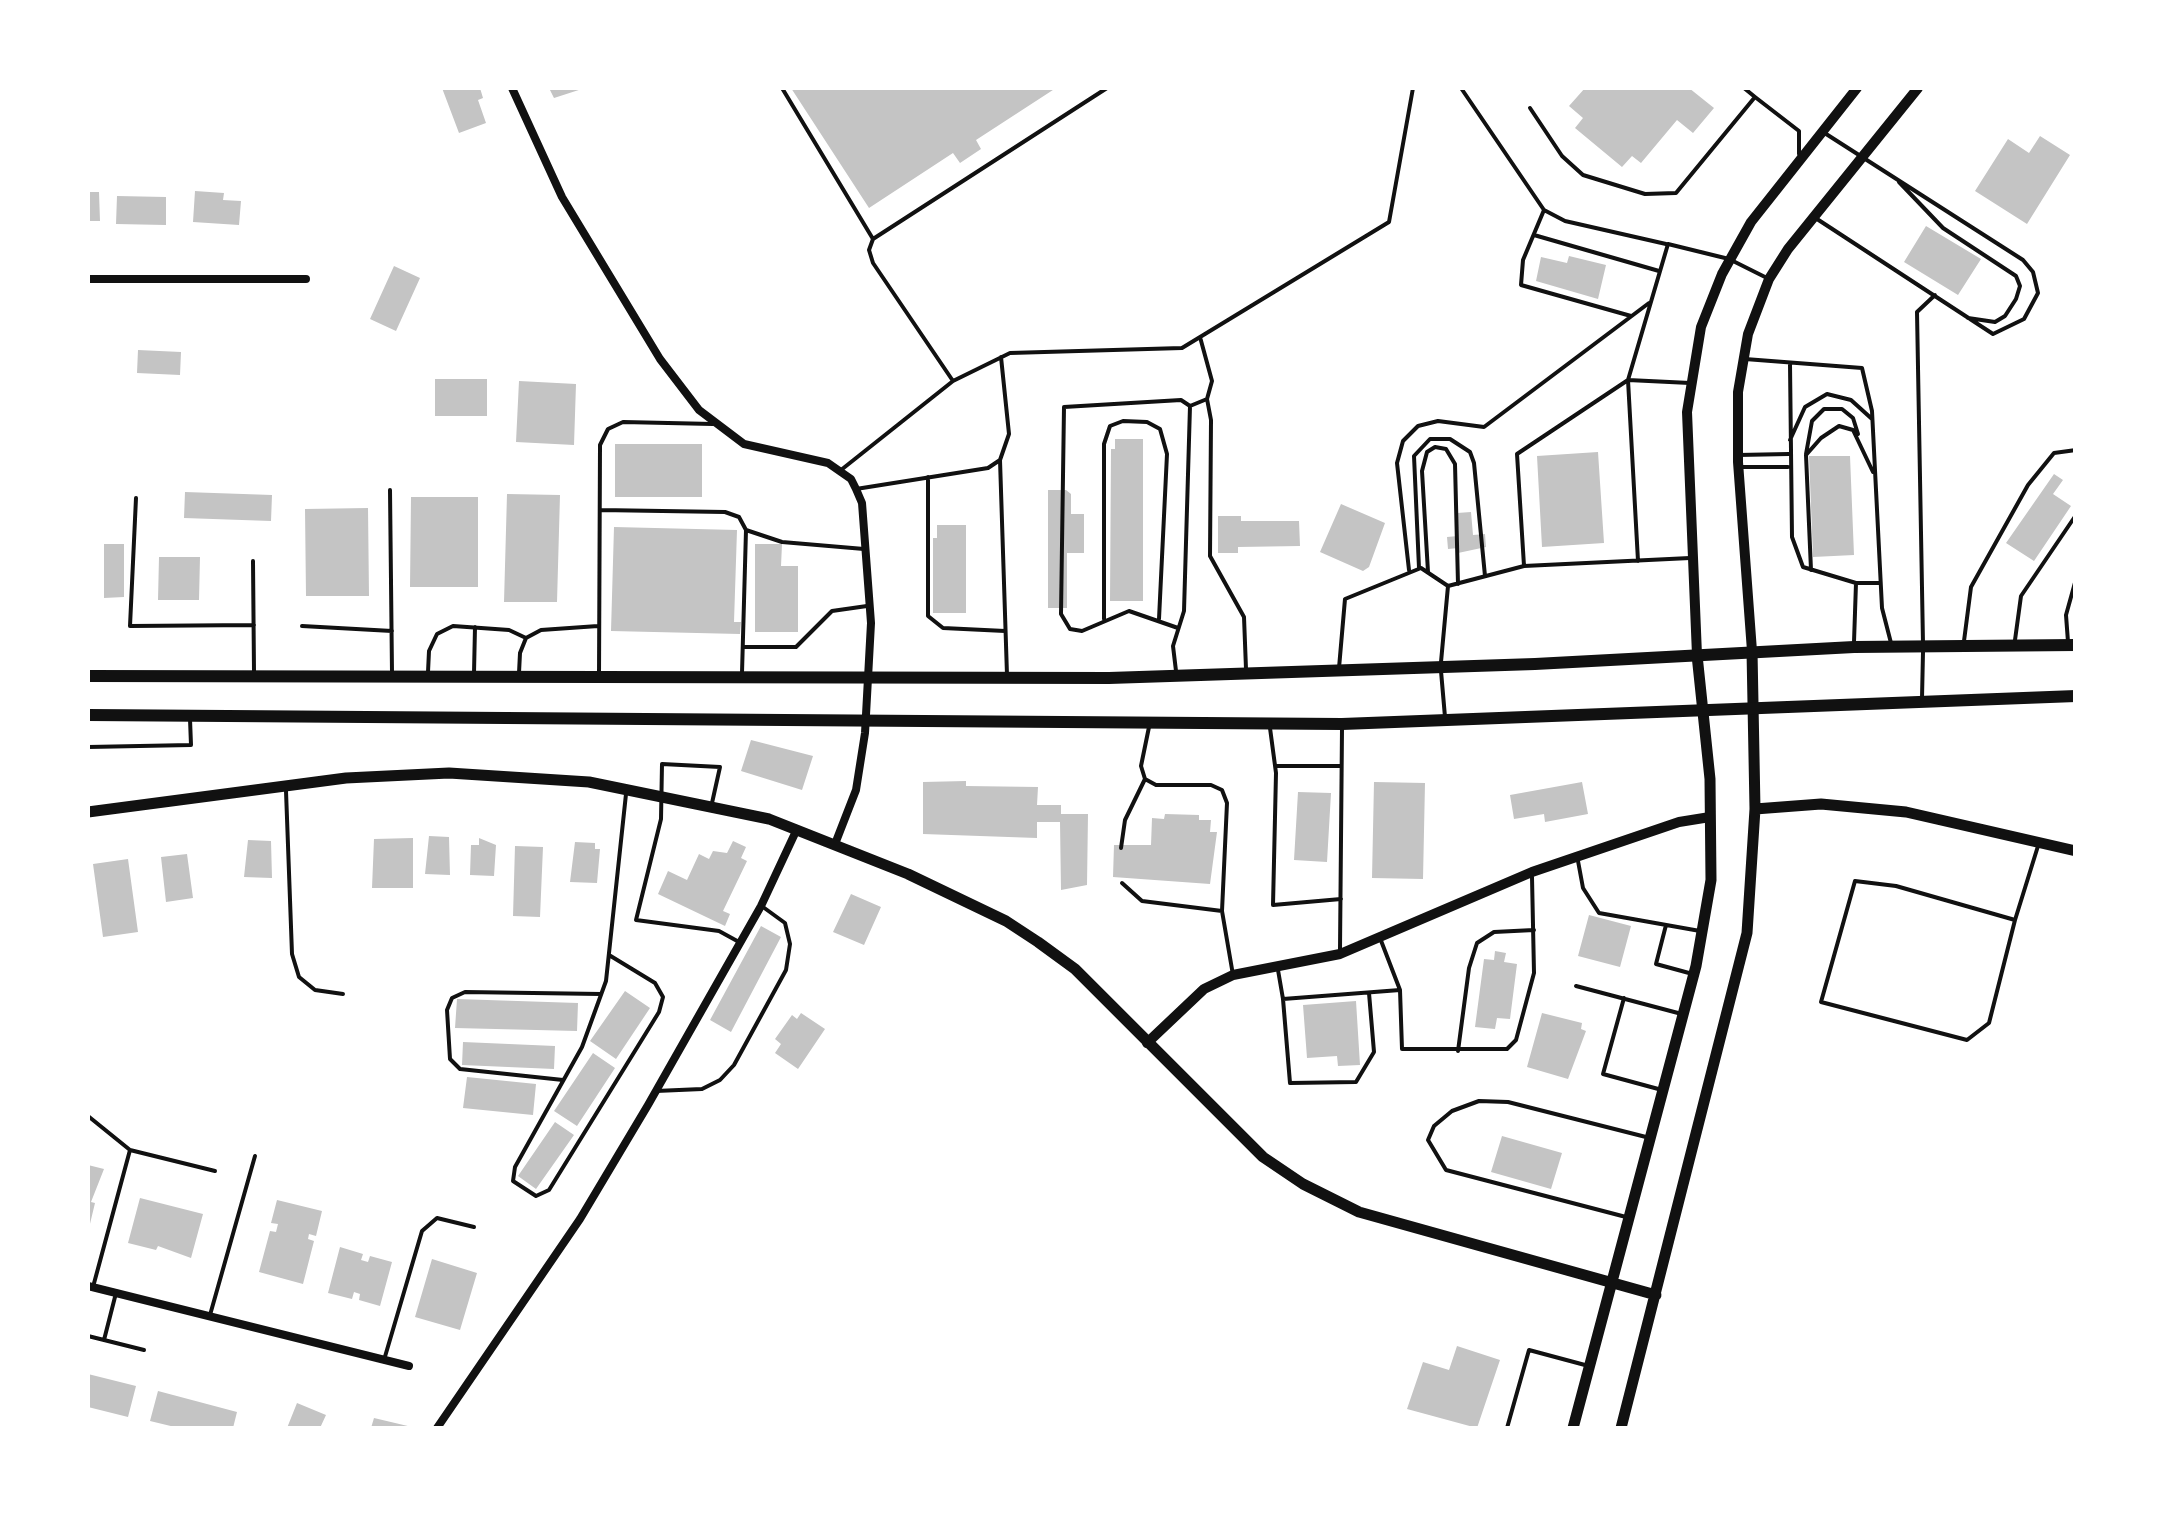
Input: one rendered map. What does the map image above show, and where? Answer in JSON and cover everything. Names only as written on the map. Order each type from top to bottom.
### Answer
[{"type":"highway","points":[[88,676],[1177,676],[1854,647],[2072,645]]},
{"type":"highway","points":[[88,716],[1446,723],[1922,699],[2076,696]]},
{"type":"main road","points":[[1621,1428],[1744,946],[1755,810],[1752,651]]},
{"type":"main road","points":[[1573,1428],[1694,974],[1711,880],[1704,712],[1697,655]]},
{"type":"main road","points":[[88,812],[346,778],[449,773],[544,778],[626,789],[711,804],[797,828],[1006,921],[1075,969],[1263,1156],[1303,1184],[1359,1212],[1656,1295]]},
{"type":"main road","points":[[1755,810],[1791,805],[1906,812],[2076,851]]},
{"type":"street","points":[[512,88],[562,198],[660,359],[713,424],[761,450],[841,470],[856,489],[869,606],[868,674],[856,790],[835,844]]},
{"type":"street","points":[[1697,655],[1687,470],[1690,383],[1702,327],[1730,259],[1800,155],[1857,88]]},
{"type":"street","points":[[1752,651],[1738,462],[1741,358],[1769,278],[1812,216],[1918,88]]},
{"type":"street","points":[[88,279],[306,279]]},
{"type":"street","points":[[1147,1043],[1204,989],[1233,975],[1340,954],[1532,872],[1710,817]]},
{"type":"street","points":[[437,1428],[580,1218],[761,906],[797,828]]},
{"type":"street","points":[[90,1286],[408,1366]]},
{"type":"lane","points":[[782,88],[873,239]]},
{"type":"lane","points":[[952,380],[873,264],[869,250],[873,239],[1107,88]]},
{"type":"lane","points":[[841,470],[952,380],[1001,357],[1010,353],[1182,348],[1389,222],[1413,88]]},
{"type":"lane","points":[[1461,88],[1544,210],[1565,221],[1730,259],[1769,278]]},
{"type":"lane","points":[[1744,88],[1799,131],[1800,155]]},
{"type":"lane","points":[[1530,108],[1562,156],[1583,176],[1645,194],[1676,193],[1755,96]]},
{"type":"lane","points":[[1812,216],[1993,334],[2024,319],[2038,293],[2033,272],[2023,260],[1821,130]]},
{"type":"lane","points":[[1896,179],[1943,228],[2016,276],[2016,299],[2005,316],[1995,322],[1968,318]]},
{"type":"lane","points":[[1544,210],[1519,275],[1520,285],[1632,316]]},
{"type":"lane","points":[[1534,235],[1659,271]]},
{"type":"lane","points":[[1638,560],[1628,380],[1668,244]]},
{"type":"lane","points":[[1922,699],[1917,312],[1934,295]]},
{"type":"lane","points":[[1409,570],[1397,463],[1403,441],[1418,426],[1438,421],[1484,427],[1649,303]]},
{"type":"lane","points":[[1200,337],[1210,363],[1210,556],[1244,617],[1246,673]]},
{"type":"lane","points":[[1001,357],[1010,434],[1000,460],[1006,675]]},
{"type":"lane","points":[[1741,358],[1862,368],[1872,419],[1880,583],[1893,648]]},
{"type":"lane","points":[[1790,362],[1792,537],[1803,567],[1856,583],[1880,583]]},
{"type":"lane","points":[[1524,566],[1517,454],[1628,380],[1690,383]]},
{"type":"lane","points":[[1789,444],[1805,407],[1827,394],[1851,400],[1872,419]]},
{"type":"lane","points":[[1190,406],[1207,399]]},
{"type":"lane","points":[[1178,628],[1129,611],[1082,631],[1070,629],[1061,614],[1064,408],[1181,400],[1190,406]]},
{"type":"lane","points":[[1177,676],[1173,646],[1184,611],[1190,406]]},
{"type":"lane","points":[[1811,570],[1806,455],[1812,420],[1824,409],[1842,409],[1854,418],[1875,476]]},
{"type":"lane","points":[[1104,619],[1104,444],[1110,426],[1123,421],[1147,422],[1160,430],[1167,454],[1158,619]]},
{"type":"lane","points":[[599,678],[600,445],[608,428],[623,422],[713,424]]},
{"type":"lane","points":[[1806,455],[1820,438],[1839,426],[1854,430],[1860,439]]},
{"type":"lane","points":[[1419,568],[1414,456],[1430,439],[1450,439],[1470,452],[1474,463],[1485,576]]},
{"type":"lane","points":[[1428,572],[1422,471],[1427,452],[1436,447],[1446,448],[1455,464],[1458,584]]},
{"type":"lane","points":[[1964,646],[1971,588],[2028,485],[2054,452],[2076,450]]},
{"type":"lane","points":[[1738,462],[1789,454]]},
{"type":"lane","points":[[856,489],[988,468],[1000,460]]},
{"type":"lane","points":[[1738,462],[1789,467]]},
{"type":"lane","points":[[928,476],[928,616],[944,628],[1005,631]]},
{"type":"lane","points":[[390,490],[392,678]]},
{"type":"lane","points":[[136,498],[130,626],[254,625]]},
{"type":"lane","points":[[600,510],[724,512],[739,518],[746,530],[742,678]]},
{"type":"lane","points":[[2015,645],[2021,596],[2076,515]]},
{"type":"lane","points":[[88,525],[88,612]]},
{"type":"lane","points":[[746,530],[800,545],[865,549]]},
{"type":"lane","points":[[1339,668],[1346,598],[1409,570],[1419,568],[1448,586],[1524,566],[1691,558]]},
{"type":"lane","points":[[252,562],[254,677]]},
{"type":"lane","points":[[2072,645],[2066,615],[2076,579]]},
{"type":"lane","points":[[1854,647],[1856,583]]},
{"type":"lane","points":[[1446,723],[1441,666],[1448,586]]},
{"type":"lane","points":[[743,646],[796,647],[832,611],[869,606]]},
{"type":"lane","points":[[302,626],[392,631]]},
{"type":"lane","points":[[428,676],[429,651],[437,634],[453,626],[509,630],[526,638]]},
{"type":"lane","points":[[519,678],[520,653],[526,638],[541,630],[600,626]]},
{"type":"lane","points":[[473,677],[475,628]]},
{"type":"lane","points":[[88,747],[191,745],[190,716]]},
{"type":"lane","points":[[1121,848],[1124,820],[1145,779],[1141,766],[1150,719]]},
{"type":"lane","points":[[1270,722],[1275,766],[1273,905],[1341,899]]},
{"type":"lane","points":[[1340,954],[1342,724]]},
{"type":"lane","points":[[711,804],[720,766],[662,764],[664,796],[636,920],[719,931],[739,942]]},
{"type":"lane","points":[[1275,766],[1342,766]]},
{"type":"lane","points":[[1145,779],[1156,785],[1211,785],[1222,790],[1227,803],[1222,911],[1233,975]]},
{"type":"lane","points":[[286,786],[292,954],[299,976],[315,990],[344,994]]},
{"type":"lane","points":[[608,955],[655,983],[663,997],[659,1012],[549,1190],[536,1196],[513,1181],[515,1166],[565,1080],[601,994],[626,789]]},
{"type":"lane","points":[[2015,920],[1896,886],[1855,882],[1820,1002],[1967,1040],[1989,1022],[2040,842]]},
{"type":"lane","points":[[1577,857],[1583,888],[1599,913],[1702,932]]},
{"type":"lane","points":[[1380,938],[1400,990],[1402,1050],[1496,1052],[1516,1040],[1534,973],[1532,872]]},
{"type":"lane","points":[[1122,883],[1142,900],[1222,911]]},
{"type":"lane","points":[[656,1091],[702,1089],[720,1080],[734,1065],[786,970],[790,944],[785,923],[761,906]]},
{"type":"lane","points":[[1667,923],[1656,964],[1694,974]]},
{"type":"lane","points":[[1458,1051],[1469,968],[1478,943],[1494,932],[1534,930]]},
{"type":"lane","points":[[1278,969],[1290,1083],[1356,1082],[1374,1052],[1370,992]]},
{"type":"lane","points":[[1576,986],[1683,1014]]},
{"type":"lane","points":[[1283,1000],[1400,990]]},
{"type":"lane","points":[[565,1080],[460,1069],[450,1059],[447,1010],[452,998],[465,992],[601,994]]},
{"type":"lane","points":[[1624,998],[1602,1074],[1664,1090]]},
{"type":"lane","points":[[1630,1218],[1446,1170],[1428,1140],[1434,1126],[1452,1111],[1479,1101],[1508,1102],[1651,1139]]},
{"type":"lane","points":[[88,1116],[130,1150],[214,1171]]},
{"type":"lane","points":[[90,1286],[130,1150]]},
{"type":"lane","points":[[210,1315],[255,1156]]},
{"type":"lane","points":[[384,1360],[422,1231],[437,1218],[474,1227]]},
{"type":"lane","points":[[104,1340],[116,1292]]},
{"type":"lane","points":[[88,1336],[144,1350]]},
{"type":"lane","points":[[1507,1428],[1529,1350],[1590,1366]]},
{"type":"building","points":[[442,88],[480,88],[483,98],[478,100],[486,123],[459,133]]},
{"type":"building","points":[[549,88],[585,88],[554,98]]},
{"type":"building","points":[[791,88],[1056,88],[976,140],[981,149],[960,163],[953,153],[869,208]]},
{"type":"building","points":[[1585,88],[1689,88],[1714,108],[1693,133],[1677,120],[1641,163],[1632,156],[1622,167],[1575,128],[1583,118],[1569,106]]},
{"type":"building","points":[[2040,136],[2070,155],[2027,224],[1975,191],[2008,139],[2029,153]]},
{"type":"building","points":[[195,191],[224,193],[223,200],[241,201],[239,225],[193,222]]},
{"type":"building","points":[[88,192],[99,192],[100,221],[88,221]]},
{"type":"building","points":[[117,196],[166,197],[166,225],[116,224]]},
{"type":"building","points":[[1926,226],[1981,259],[1958,295],[1904,262]]},
{"type":"building","points":[[1569,256],[1606,265],[1598,299],[1536,281],[1541,257],[1567,263]]},
{"type":"building","points":[[394,266],[420,278],[396,331],[370,319]]},
{"type":"building","points":[[138,350],[181,352],[180,375],[137,373]]},
{"type":"building","points":[[435,379],[487,379],[487,416],[435,416]]},
{"type":"building","points":[[519,381],[576,384],[574,445],[516,442]]},
{"type":"building","points":[[1115,439],[1143,439],[1143,601],[1110,601],[1111,449],[1115,449]]},
{"type":"building","points":[[615,444],[702,444],[702,497],[615,497]]},
{"type":"building","points":[[1598,452],[1604,543],[1542,547],[1537,456]]},
{"type":"building","points":[[1809,456],[1850,456],[1854,555],[1813,557]]},
{"type":"building","points":[[2054,474],[2063,480],[2053,494],[2071,506],[2034,561],[2006,543]]},
{"type":"building","points":[[1048,490],[1066,490],[1071,494],[1071,514],[1084,514],[1084,553],[1067,553],[1067,608],[1048,608]]},
{"type":"building","points":[[185,492],[272,495],[271,521],[184,518]]},
{"type":"building","points":[[507,494],[560,495],[557,602],[504,602]]},
{"type":"building","points":[[411,497],[478,497],[478,587],[410,587]]},
{"type":"building","points":[[1341,504],[1385,523],[1369,567],[1363,571],[1320,552]]},
{"type":"building","points":[[368,508],[369,596],[306,596],[305,509]]},
{"type":"building","points":[[1471,512],[1473,535],[1485,534],[1486,547],[1458,553],[1458,548],[1448,549],[1447,537],[1458,536],[1457,513]]},
{"type":"building","points":[[1218,516],[1241,516],[1241,521],[1299,521],[1300,546],[1238,547],[1238,553],[1218,553]]},
{"type":"building","points":[[937,525],[966,525],[966,613],[933,613],[933,538],[937,538]]},
{"type":"building","points":[[614,527],[737,530],[734,622],[741,622],[740,634],[611,631]]},
{"type":"building","points":[[104,544],[124,544],[124,597],[104,598]]},
{"type":"building","points":[[755,544],[782,544],[781,566],[798,566],[798,632],[755,632]]},
{"type":"building","points":[[159,557],[200,557],[199,600],[158,600]]},
{"type":"building","points":[[751,740],[813,756],[802,790],[741,771]]},
{"type":"building","points":[[966,781],[966,786],[1038,787],[1037,805],[1061,805],[1061,814],[1088,814],[1087,885],[1061,890],[1060,822],[1037,822],[1037,838],[923,834],[923,782]]},
{"type":"building","points":[[1374,782],[1425,783],[1423,879],[1372,878]]},
{"type":"building","points":[[1582,782],[1588,814],[1545,822],[1544,814],[1514,819],[1510,795]]},
{"type":"building","points":[[1298,792],[1331,793],[1327,862],[1294,860]]},
{"type":"building","points":[[1165,814],[1199,815],[1199,820],[1211,820],[1210,832],[1217,832],[1210,884],[1113,877],[1114,845],[1151,845],[1152,818],[1164,819]]},
{"type":"building","points":[[429,836],[449,837],[450,875],[425,874]]},
{"type":"building","points":[[413,838],[413,888],[372,888],[374,839]]},
{"type":"building","points":[[479,838],[496,845],[494,876],[470,875],[471,845],[479,845]]},
{"type":"building","points":[[248,840],[271,841],[272,878],[244,877]]},
{"type":"building","points":[[733,841],[746,847],[741,858],[747,861],[723,911],[730,914],[725,926],[658,894],[668,871],[687,880],[699,854],[709,859],[713,851],[727,853]]},
{"type":"building","points":[[575,842],[595,843],[595,849],[600,849],[597,883],[570,882]]},
{"type":"building","points":[[515,846],[543,847],[540,917],[513,916]]},
{"type":"building","points":[[187,854],[193,898],[166,902],[161,857]]},
{"type":"building","points":[[128,859],[138,932],[103,937],[93,864]]},
{"type":"building","points":[[851,894],[881,907],[864,945],[833,932]]},
{"type":"building","points":[[1589,915],[1631,926],[1620,967],[1578,956]]},
{"type":"building","points":[[761,926],[781,937],[731,1032],[710,1020]]},
{"type":"building","points":[[1495,951],[1506,953],[1504,962],[1517,964],[1510,1019],[1497,1018],[1495,1029],[1475,1027],[1484,959],[1494,960]]},
{"type":"building","points":[[625,991],[650,1008],[616,1059],[590,1041]]},
{"type":"building","points":[[457,999],[578,1003],[577,1031],[455,1028]]},
{"type":"building","points":[[1356,1001],[1360,1065],[1338,1066],[1337,1056],[1307,1058],[1303,1005]]},
{"type":"building","points":[[801,1013],[825,1029],[798,1069],[775,1053],[781,1044],[775,1039],[792,1015],[797,1019]]},
{"type":"building","points":[[1542,1013],[1582,1023],[1581,1029],[1586,1031],[1568,1079],[1527,1067]]},
{"type":"building","points":[[463,1042],[555,1046],[554,1069],[462,1065]]},
{"type":"building","points":[[593,1053],[615,1068],[577,1126],[554,1111]]},
{"type":"building","points":[[467,1077],[536,1084],[533,1115],[463,1108]]},
{"type":"building","points":[[555,1122],[574,1135],[536,1189],[518,1176]]},
{"type":"building","points":[[1502,1136],[1562,1153],[1551,1189],[1491,1172]]},
{"type":"building","points":[[88,1165],[104,1169],[91,1202],[95,1203],[89,1228]]},
{"type":"building","points":[[140,1198],[203,1214],[191,1258],[158,1246],[156,1250],[128,1243]]},
{"type":"building","points":[[277,1200],[322,1211],[316,1236],[309,1234],[308,1239],[314,1241],[303,1284],[259,1272],[270,1231],[276,1232],[278,1224],[271,1223]]},
{"type":"building","points":[[340,1247],[363,1254],[361,1260],[368,1262],[370,1256],[392,1262],[380,1306],[359,1300],[360,1294],[354,1292],[352,1299],[328,1293]]},
{"type":"building","points":[[432,1259],[477,1273],[460,1330],[415,1317]]},
{"type":"building","points":[[1457,1346],[1500,1360],[1477,1428],[1407,1409],[1423,1362],[1449,1370]]},
{"type":"building","points":[[88,1374],[136,1386],[128,1417],[88,1407]]},
{"type":"building","points":[[158,1391],[237,1412],[233,1428],[179,1428],[150,1421]]},
{"type":"building","points":[[297,1403],[326,1415],[320,1428],[287,1428]]},
{"type":"building","points":[[374,1418],[412,1427],[371,1428]]}]
